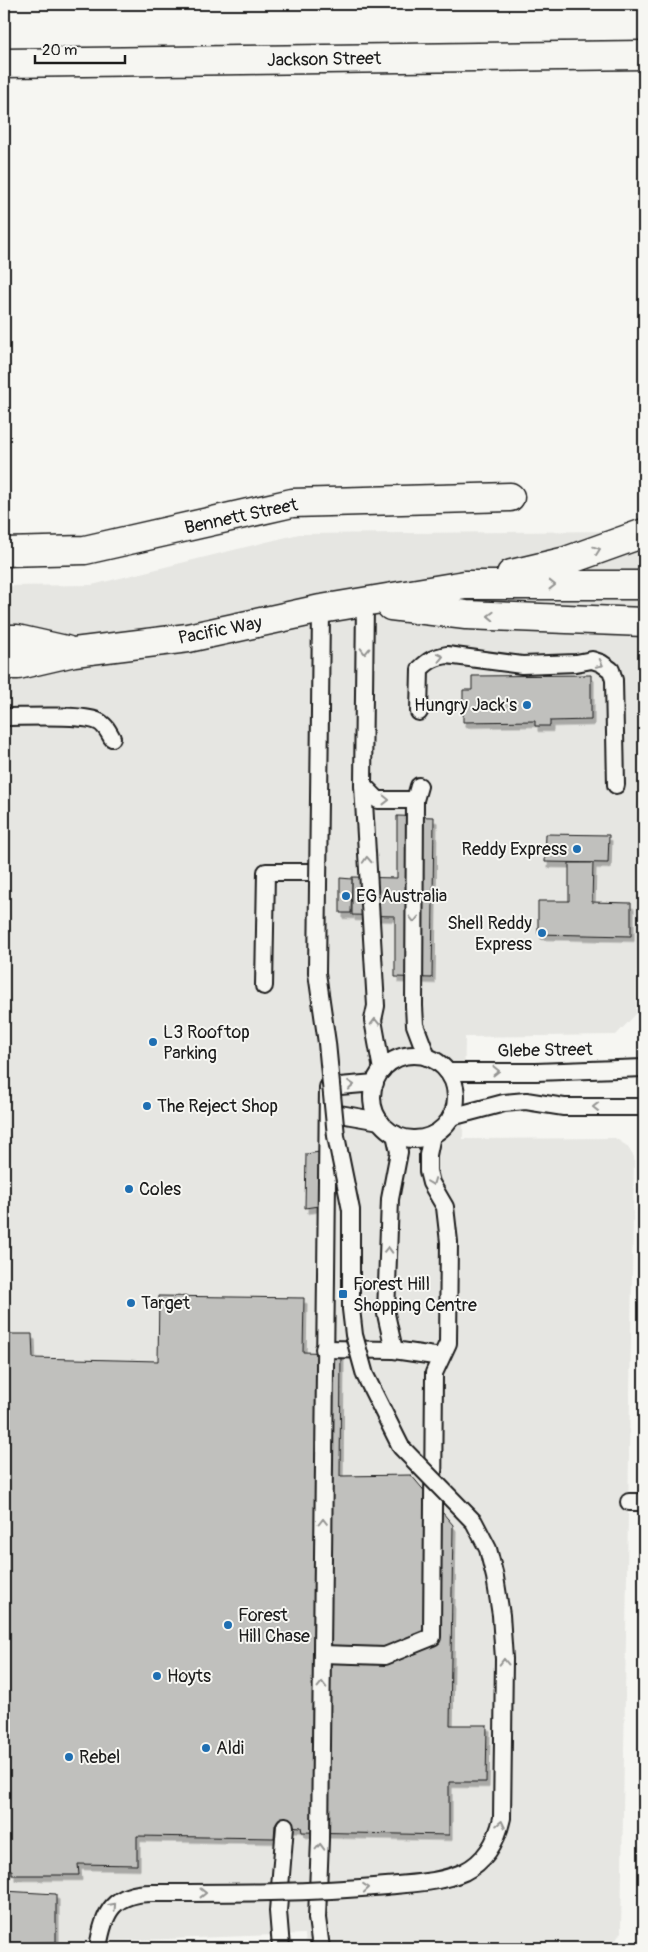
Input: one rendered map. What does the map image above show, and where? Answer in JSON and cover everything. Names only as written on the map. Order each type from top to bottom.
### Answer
[{"type":"street","name":"Jackson Street","points":[[4,62],[644,55]]},
{"type":"street","name":"Bennett Street","points":[[4,552],[85,550],[292,503],[510,497]]},
{"type":"street","points":[[465,584],[566,561],[644,533]]},
{"type":"street","name":"Pacific Way","points":[[4,665],[18,665],[74,652],[188,638],[321,609],[365,603],[465,584],[644,585]]},
{"type":"street","name":"Pacific Way","points":[[365,603],[466,615],[644,622]]},
{"type":"street","name":"Pacific Way","points":[[4,638],[17,639],[74,652]]},
{"type":"lane","points":[[321,1948],[317,1918],[320,1839],[328,1087],[378,1076],[391,1062],[402,1057],[414,1055],[427,1057],[439,1063],[448,1072],[454,1083],[456,1094],[455,1106],[451,1117],[443,1128],[432,1135],[420,1138],[407,1139],[395,1134],[380,1121],[374,1109],[372,1096],[378,1076],[374,1020],[376,1006],[363,785],[365,603]]},
{"type":"lane","points":[[98,1948],[106,1916],[112,1905],[122,1898],[132,1895],[355,1888],[440,1881],[466,1871],[491,1849],[498,1836],[502,1818],[504,1659],[499,1606],[488,1549],[474,1522],[401,1447],[365,1375],[354,1335],[351,1308],[350,1210],[336,1136],[327,1043],[317,973],[321,609]]},
{"type":"lane","points":[[419,712],[420,669],[427,662],[435,658],[447,656],[522,665],[576,663],[592,660],[601,663],[611,670],[614,680],[616,785]]},
{"type":"lane","points":[[4,717],[81,718],[96,720],[105,726],[112,738]]},
{"type":"lane","points":[[363,785],[378,800],[417,793],[414,1006],[415,1024],[427,1057]]},
{"type":"lane","points":[[264,986],[266,872],[318,872]]},
{"type":"lane","name":"Glebe Street","points":[[448,1072],[536,1072],[644,1068]]},
{"type":"lane","points":[[451,1117],[504,1103],[526,1102],[564,1107],[644,1107]]},
{"type":"lane","points":[[328,1112],[380,1121]]},
{"type":"lane","points":[[394,1350],[386,1314],[390,1199],[399,1152],[395,1134]]},
{"type":"lane","points":[[322,1654],[385,1656],[432,1637],[434,1372],[448,1343],[449,1242],[445,1207],[431,1183],[428,1171],[428,1155],[432,1135]]},
{"type":"lane","points":[[324,1349],[394,1350],[441,1358]]},
{"type":"lane","points":[[280,1948],[278,1912],[284,1826]]},
{"type":"shaded area","points":[[622,531],[642,551],[636,1014],[616,1035],[465,1037],[463,1139],[615,1138],[627,1146],[634,1157],[621,1932],[614,1943],[608,1948],[306,1948],[305,1934],[4,1945],[4,586],[92,585],[299,534]]},
{"type":"building","name":"Hungry Jack's","points":[[591,675],[591,720],[550,721],[550,726],[535,726],[535,721],[463,722],[463,690],[472,690],[472,676]]},
{"type":"building","points":[[397,816],[434,817],[432,978],[395,977],[395,916],[352,915],[352,877],[397,878]]},
{"type":"building","name":"Reddy Express","points":[[546,834],[609,835],[608,863],[545,862]]},
{"type":"building","points":[[569,863],[593,863],[592,902],[631,903],[631,936],[538,934],[538,901],[569,901]]},
{"type":"building","name":"EG Australia","points":[[340,878],[352,879],[351,913],[340,913]]},
{"type":"building","points":[[326,1151],[325,1205],[305,1208],[306,1154]]},
{"type":"building","name":"Forest Hill Chase","points":[[159,1296],[304,1298],[303,1352],[341,1353],[340,1476],[411,1475],[453,1525],[450,1725],[487,1725],[486,1782],[449,1782],[449,1835],[302,1832],[301,1827],[275,1825],[274,1838],[137,1836],[137,1865],[78,1864],[79,1875],[12,1875],[12,1870],[4,1870],[4,1334],[32,1334],[33,1358],[158,1361]]},
{"type":"building","points":[[4,1891],[56,1894],[56,1942],[4,1943]]},
{"type":"place","name":"Hungry Jack's","points":[[527,705]]},
{"type":"place","name":"Reddy Express","points":[[577,849]]},
{"type":"place","name":"EG Australia","points":[[346,896]]},
{"type":"place","name":"Shell Reddy Express","points":[[542,933]]},
{"type":"place","name":"L3 Rooftop Parking","points":[[153,1042]]},
{"type":"place","name":"The Reject Shop","points":[[147,1106]]},
{"type":"place","name":"Coles","points":[[129,1189]]},
{"type":"place","name":"Forest Hill Shopping Centre","points":[[343,1294]]},
{"type":"place","name":"Target","points":[[131,1303]]},
{"type":"place","name":"Forest Hill Chase","points":[[228,1625]]},
{"type":"place","name":"Hoyts","points":[[157,1676]]},
{"type":"place","name":"Aldi","points":[[206,1748]]},
{"type":"place","name":"Rebel","points":[[69,1757]]}]
